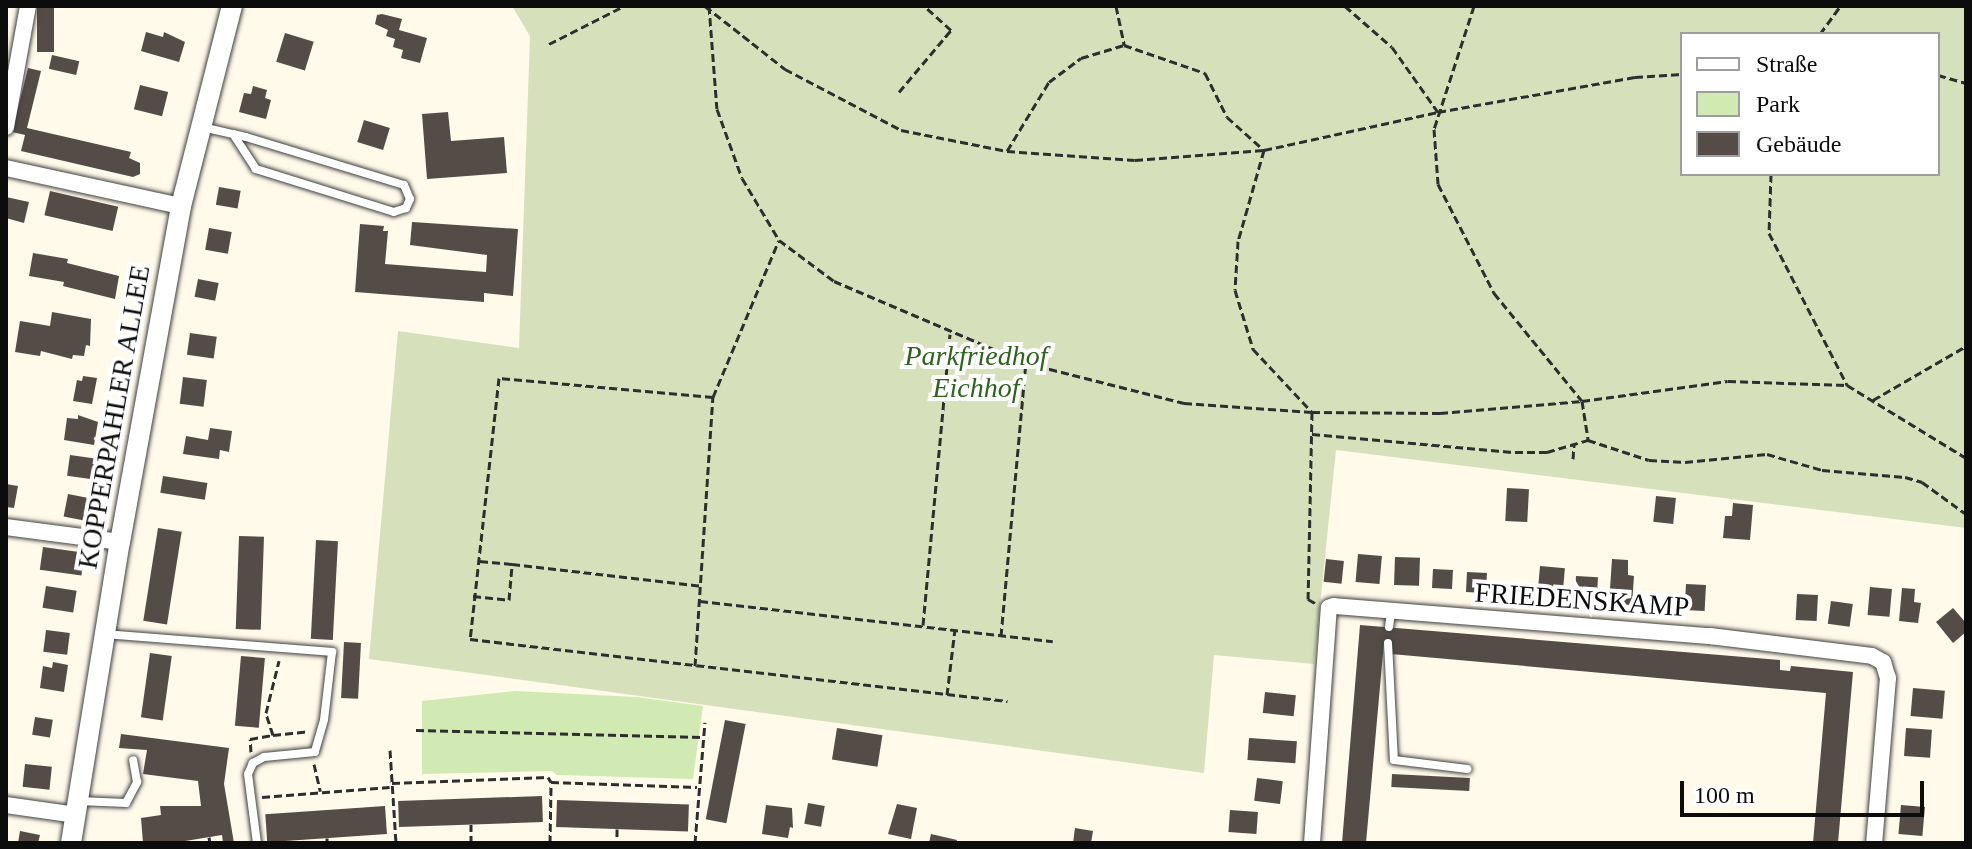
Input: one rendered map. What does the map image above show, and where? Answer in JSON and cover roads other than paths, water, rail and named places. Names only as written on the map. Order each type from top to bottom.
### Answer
[{"type":"street","points":[[6,127],[28,6]]},
{"type":"street","name":"KOPPERPAHLER ALLEE","points":[[71,843],[104,633],[181,206],[232,6]]},
{"type":"street","points":[[6,168],[181,206]]},
{"type":"street","points":[[6,527],[120,542]]},
{"type":"street","name":"FRIEDENSKAMP","points":[[1312,843],[1329,608],[1390,619],[1710,636],[1872,656],[1883,662],[1888,678],[1874,843]]},
{"type":"street","points":[[6,805],[77,808]]},
{"type":"lane","points":[[199,126],[233,134],[404,185],[410,199],[406,208],[394,212],[256,169],[233,134]]},
{"type":"lane","points":[[104,633],[332,652],[321,732],[315,752],[264,757],[253,763],[248,774],[257,843]]},
{"type":"lane","points":[[1388,643],[1394,760],[1467,769]]},
{"type":"lane","points":[[77,808],[126,803],[134,795],[137,782],[133,760]]},
{"type":"park label","name":"Parkfriedhof Eichhof","points":[[976,372]]}]
